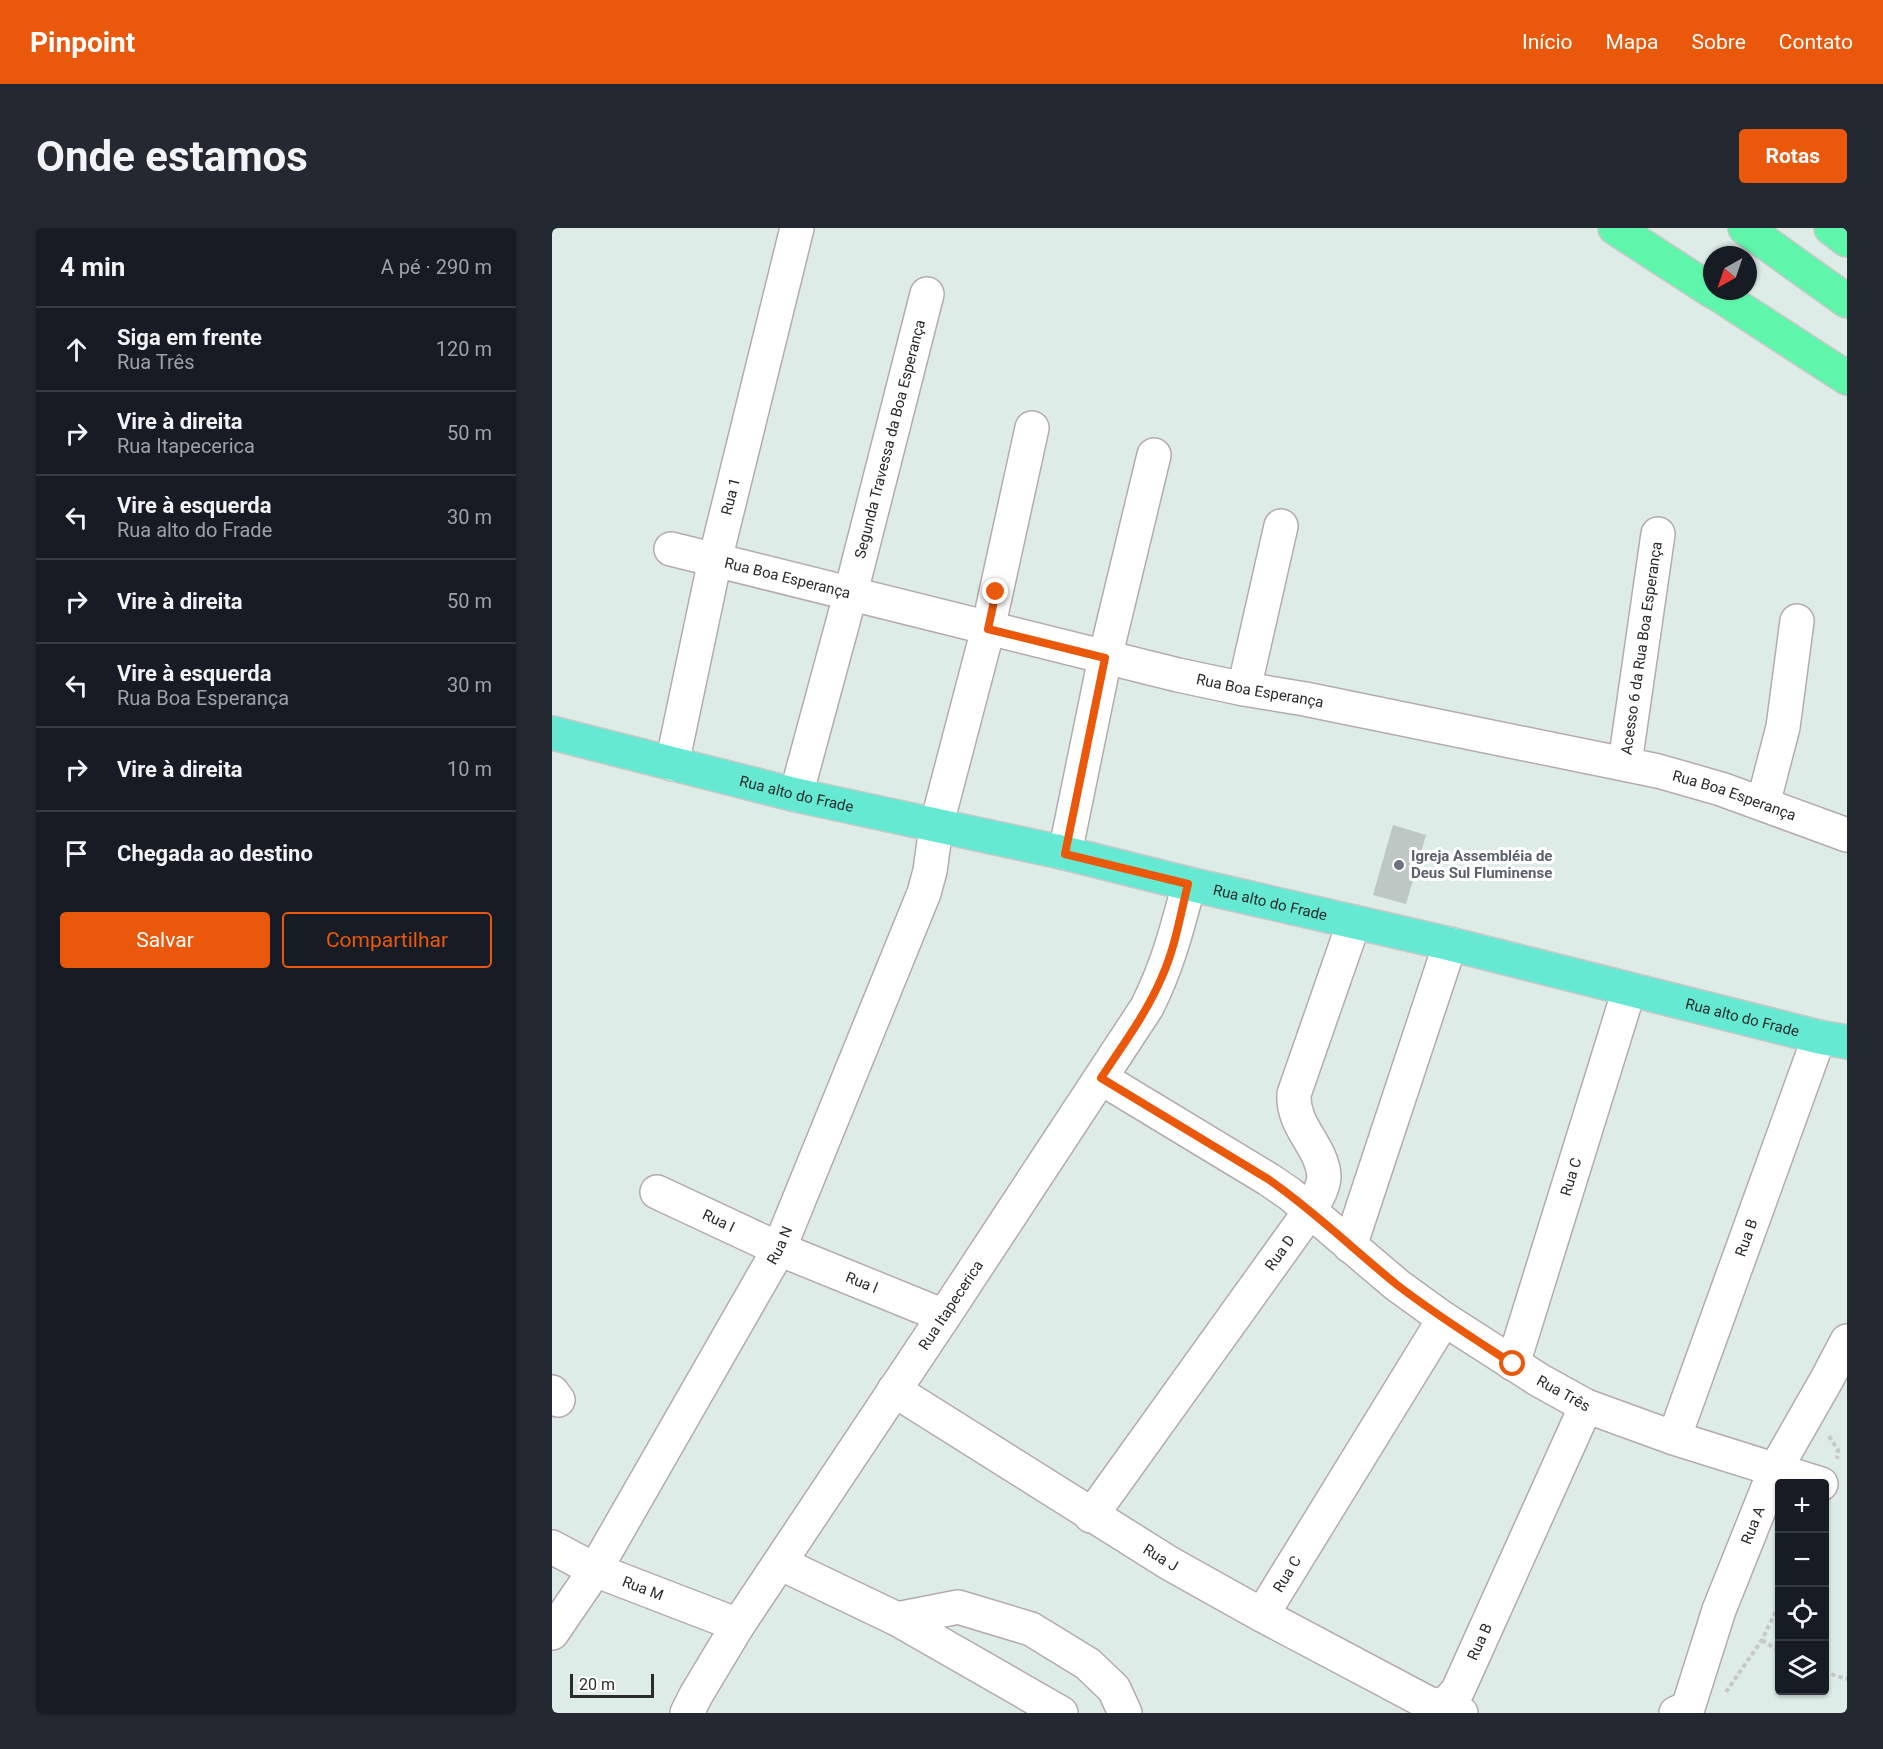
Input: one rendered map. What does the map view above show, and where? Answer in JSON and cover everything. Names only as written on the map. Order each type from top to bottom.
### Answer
[{"type":"highway","points":[[1616,228],[1703,285]]},
{"type":"highway","points":[[1745,228],[1847,301]]},
{"type":"highway","points":[[1831,228],[1847,240]]},
{"type":"highway","points":[[1726,300],[1847,378]]},
{"type":"main road","name":"Rua alto do Frade","points":[[552,733],[796,795],[1065,854],[1450,944],[1833,1039]]},
{"type":"street","name":"Rua 1","points":[[672,764],[715,560],[797,228]]},
{"type":"street","name":"Segunda Travessa da Boa Esperança","points":[[796,795],[851,592],[927,294]]},
{"type":"street","name":"Rua N","points":[[552,1632],[595,1570],[779,1249],[924,893],[930,870],[936,826],[988,629],[1032,428]]},
{"type":"street","points":[[1065,854],[1105,658],[1154,455]]},
{"type":"street","points":[[1244,689],[1281,526]]},
{"type":"street","name":"Acesso 6 da Rua Boa Esperança","points":[[1625,764],[1658,534]]},
{"type":"street","name":"Rua Boa Esperança","points":[[671,549],[851,592],[1105,658],[1244,689],[1305,699],[1681,776],[1847,835]]},
{"type":"street","points":[[1763,804],[1783,727],[1797,621]]},
{"type":"street","name":"Rua Itapecerica","points":[[687,1713],[738,1625],[1147,1007],[1162,978],[1171,953],[1188,884]]},
{"type":"street","name":"Rua D","points":[[1091,1516],[1310,1211],[1320,1189],[1324,1177],[1320,1161],[1294,1111],[1294,1094],[1354,922]]},
{"type":"street","points":[[1350,1246],[1450,944]]},
{"type":"street","name":"Rua C","points":[[1513,1364],[1629,990]]},
{"type":"street","name":"Rua B","points":[[1674,1438],[1833,1039]]},
{"type":"street","name":"Rua Três","points":[[1101,1078],[1268,1179],[1444,1319],[1513,1364],[1586,1406],[1674,1438],[1806,1479]]},
{"type":"street","name":"Rua I","points":[[657,1192],[779,1249]]},
{"type":"street","name":"Rua l","points":[[779,1249],[944,1316]]},
{"type":"street","name":"Rua C","points":[[1262,1616],[1444,1319]]},
{"type":"street","name":"Rua A","points":[[1676,1713],[1688,1708],[1719,1611],[1775,1470],[1847,1341]]},
{"type":"street","name":"Rua J","points":[[894,1390],[1169,1563],[1262,1616],[1428,1703],[1450,1709]]},
{"type":"street","name":"Rua B","points":[[1450,1709],[1448,1702],[1458,1690],[1586,1406]]},
{"type":"street","name":"Rua Três","points":[[1829,1486],[1847,1491]]},
{"type":"street","name":"Rua M","points":[[552,1547],[595,1570],[738,1625]]},
{"type":"street","points":[[780,1563],[897,1619],[1061,1713]]},
{"type":"street","points":[[897,1619],[958,1607],[1030,1629],[1088,1664],[1114,1689],[1125,1713]]},
{"type":"path","points":[[1725,1695],[1762,1640],[1775,1612]]},
{"type":"path","points":[[1762,1640],[1775,1649]]},
{"type":"path","points":[[1829,1674],[1847,1679]]},
{"type":"building","name":"Igreja Assembléia de Deus Sul Fluminense","points":[[1393,825],[1426,835],[1406,904],[1373,895]]},
{"type":"place","name":"Igreja Assembléia de Deus Sul Fluminense","points":[[1399,865]]},
{"type":"route","points":[[996,592],[988,629],[1105,658],[1065,854],[1188,884],[1171,953],[1162,978],[1147,1007],[1101,1078],[1235,1158],[1290,1194],[1397,1285],[1513,1364]]}]
